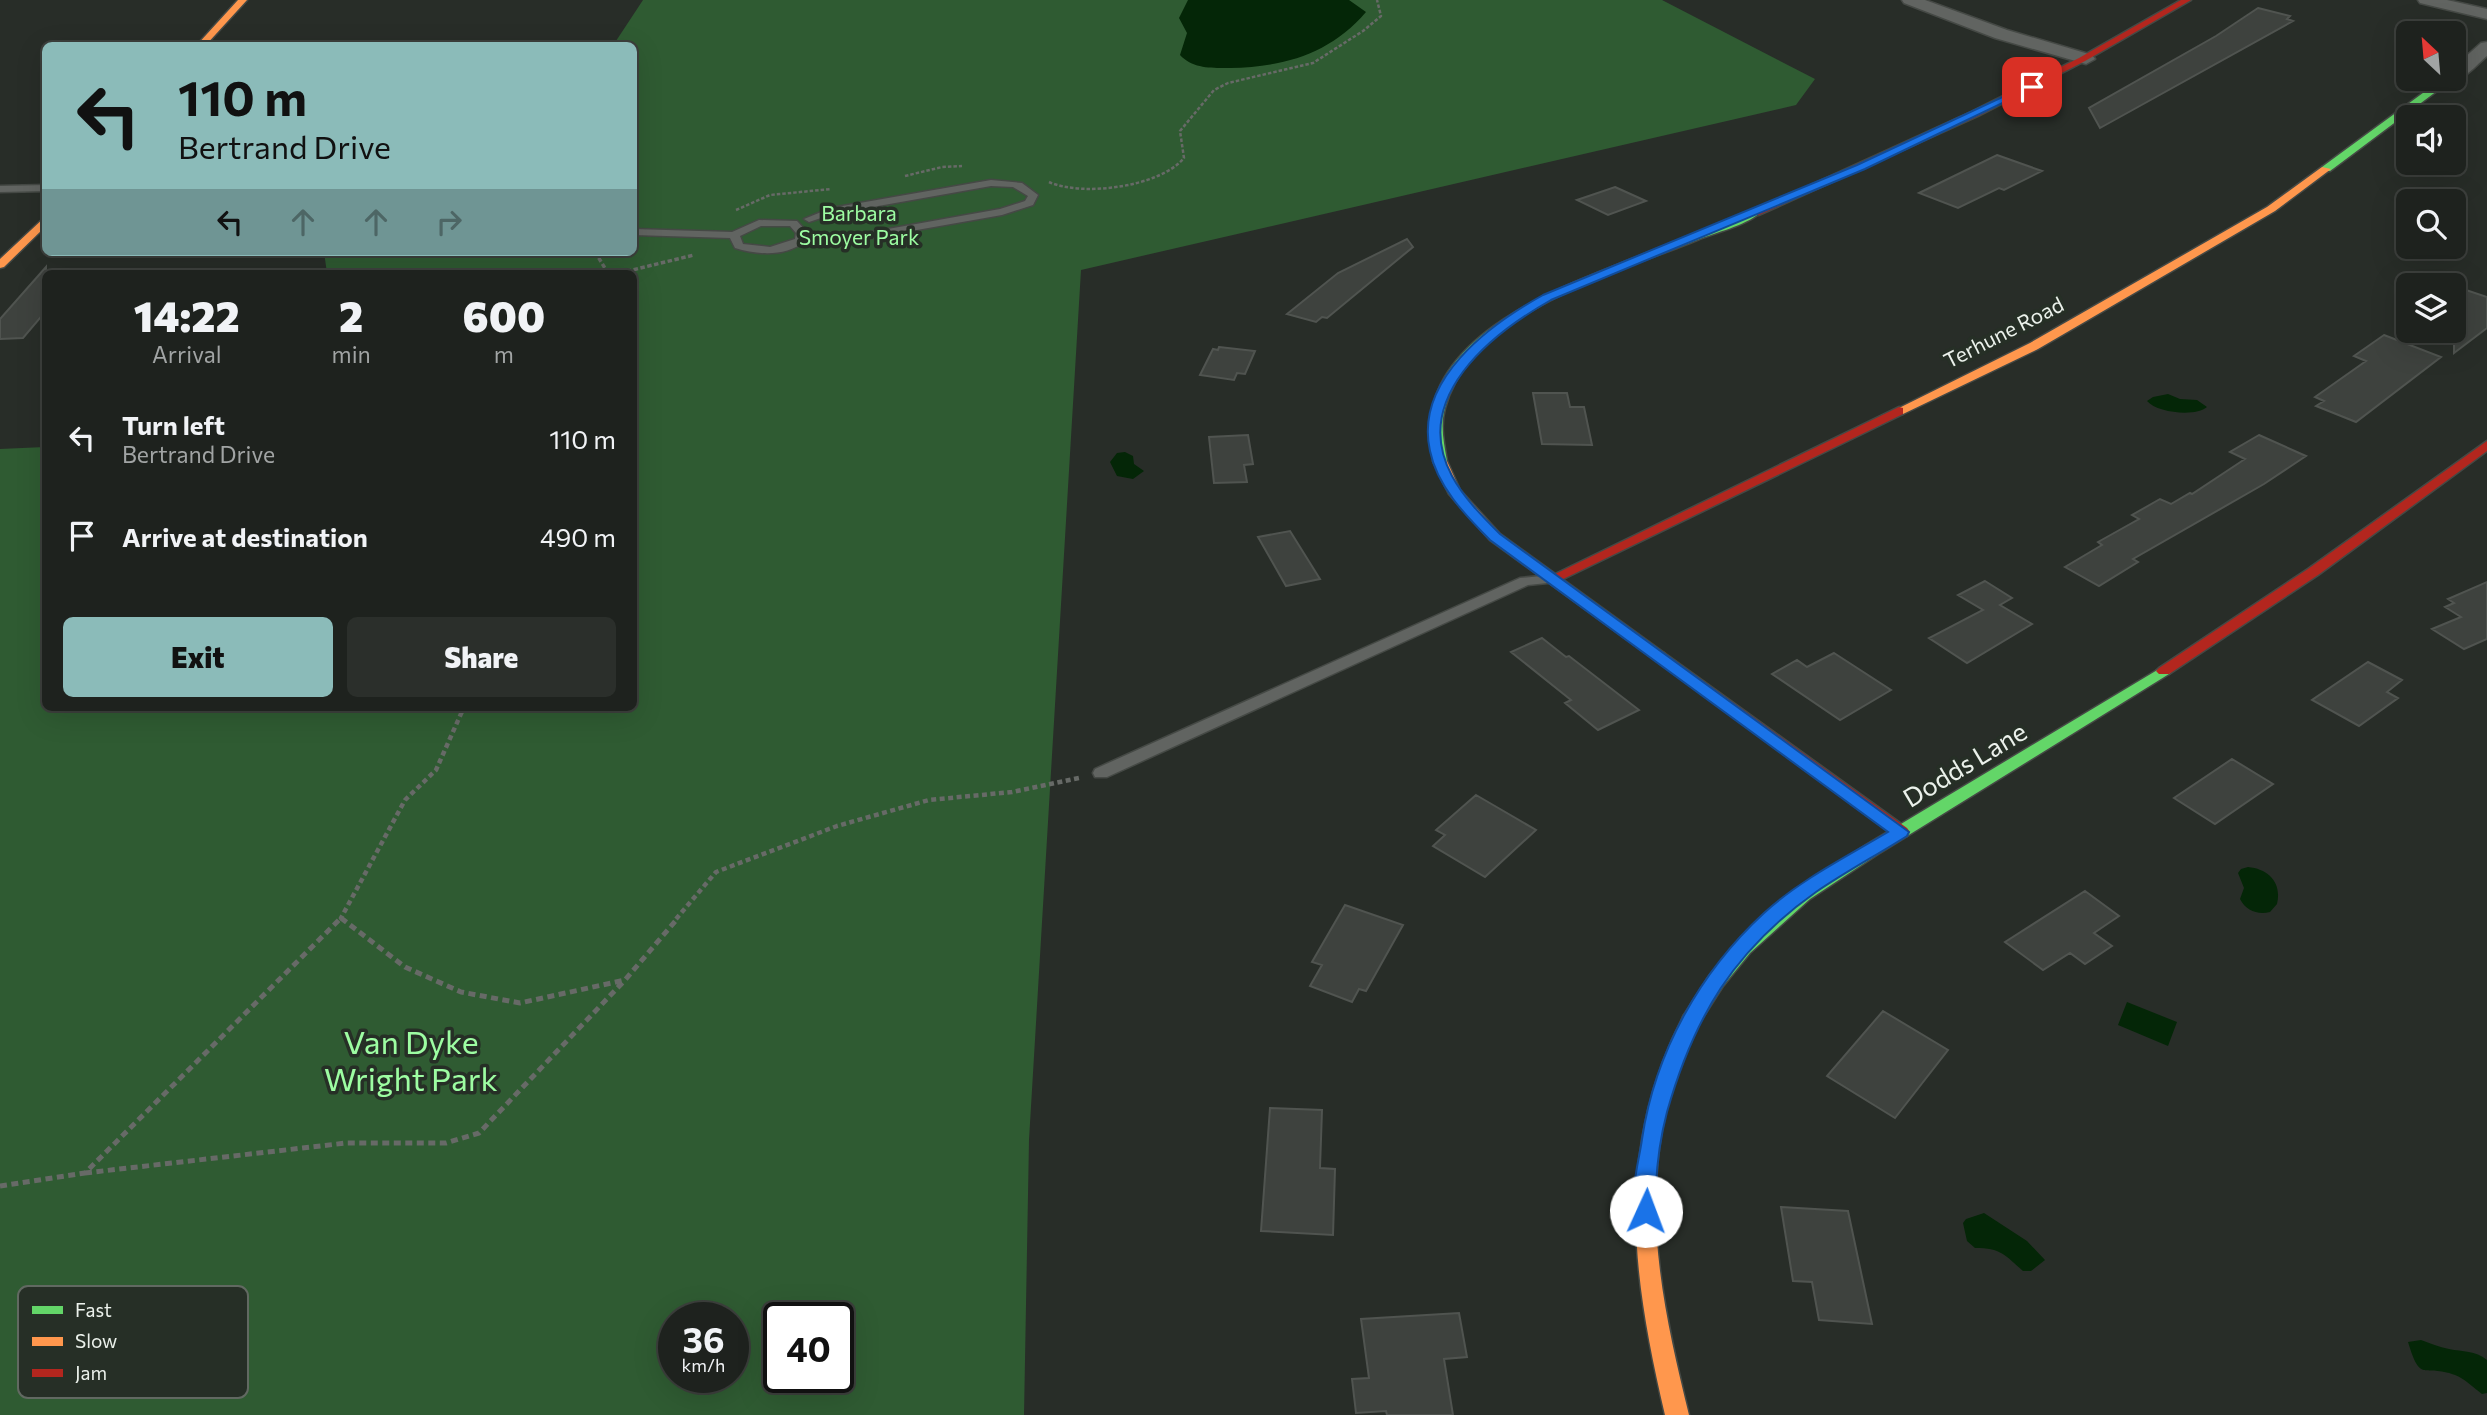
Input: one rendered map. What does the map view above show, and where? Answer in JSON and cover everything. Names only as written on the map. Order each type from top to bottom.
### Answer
[{"type":"street","points":[[204,42],[243,0]]},
{"type":"street","points":[[1910,0],[2001,34],[2086,59]]},
{"type":"street","points":[[1901,832],[1495,537],[1466,508],[1445,475],[1436,452],[1436,409],[1450,380],[1469,354],[1508,321],[1547,298],[1861,167],[1965,120],[2086,59],[2187,0]]},
{"type":"street","points":[[2426,0],[2487,14]]},
{"type":"street","points":[[2466,65],[2487,47]]},
{"type":"street","name":"Terhune Road","points":[[1552,579],[2034,346],[2272,209],[2432,91]]},
{"type":"street","points":[[0,265],[42,223]]},
{"type":"street","name":"Dodds Lane","points":[[1677,1415],[1656,1330],[1646,1249],[1646,1185],[1654,1130],[1675,1055],[1702,1000],[1731,959],[1771,917],[1811,887],[2085,721],[2206,644],[2375,528],[2487,445]]},
{"type":"lane","points":[[809,219],[831,211],[990,183],[1025,187],[1033,195],[1029,203],[1002,212],[842,240],[819,241]]},
{"type":"lane","points":[[0,189],[42,188]]},
{"type":"lane","points":[[637,232],[734,235],[759,223],[777,222],[793,223],[802,232],[800,241],[785,248],[757,252],[739,246],[734,235]]},
{"type":"lane","points":[[1101,773],[1522,582],[1552,579]]},
{"type":"path","points":[[1045,180],[1077,190],[1109,187],[1150,178],[1174,169],[1184,158],[1180,131],[1214,90],[1228,83],[1313,63],[1363,31],[1381,16],[1377,0]]},
{"type":"path","points":[[895,178],[942,167],[971,165]]},
{"type":"path","points":[[729,215],[750,200],[773,193],[835,189]]},
{"type":"path","points":[[85,1173],[341,918],[405,800],[436,770],[462,711]]},
{"type":"path","points":[[0,1186],[85,1173],[346,1143],[446,1143],[479,1133],[625,980],[716,872],[837,826],[929,800],[1012,792],[1101,773]]},
{"type":"path","points":[[341,918],[405,967],[461,992],[520,1003],[625,980]]},
{"type":"green space","name":"Van Dyke Wright Park","points":[[643,0],[1662,0],[1815,79],[1796,105],[1081,270],[1029,1140],[1024,1415],[0,1415],[0,449],[42,447],[42,711],[637,711],[637,270],[327,270],[325,256],[637,256],[637,42],[615,42]]},
{"type":"shaded area","points":[[1188,0],[1349,0],[1366,12],[1337,38],[1305,55],[1269,65],[1210,68],[1191,63],[1180,55],[1187,33],[1179,18]]},
{"type":"shaded area","points":[[2168,394],[2180,399],[2197,400],[2207,407],[2186,413],[2167,411],[2147,401]]},
{"type":"shaded area","points":[[1125,452],[1133,456],[1134,464],[1144,471],[1133,479],[1117,476],[1110,462],[1117,453]]},
{"type":"shaded area","points":[[2248,867],[2268,874],[2276,884],[2277,904],[2270,912],[2253,911],[2240,899],[2244,888],[2238,873]]},
{"type":"shaded area","points":[[2127,1002],[2177,1022],[2168,1046],[2118,1025]]},
{"type":"shaded area","points":[[1984,1213],[2027,1241],[2045,1260],[2031,1271],[2023,1271],[2002,1254],[1991,1249],[1975,1248],[1967,1241],[1963,1223],[1966,1219]]},
{"type":"shaded area","points":[[2421,1340],[2473,1353],[2487,1360],[2487,1393],[2482,1394],[2455,1375],[2420,1368],[2408,1342]]},
{"type":"building","points":[[2258,8],[2290,16],[2287,19],[2293,21],[2100,128],[2089,108],[2216,36]]},
{"type":"building","points":[[1997,155],[2042,171],[1958,208],[1919,193]]},
{"type":"building","points":[[1615,187],[1646,201],[1608,215],[1577,200]]},
{"type":"building","points":[[1407,239],[1413,247],[1327,318],[1322,317],[1316,322],[1287,314],[1338,273]]},
{"type":"building","points":[[42,272],[42,316],[23,338],[0,339],[0,319]]},
{"type":"building","points":[[2466,290],[2487,297],[2487,328],[2454,353],[2454,343],[2466,343]]},
{"type":"building","points":[[2384,335],[2396,340],[2396,343],[2405,343],[2441,357],[2356,422],[2316,406],[2324,401],[2315,397],[2366,361],[2354,356]]},
{"type":"building","points":[[1219,347],[1255,351],[1245,374],[1237,373],[1234,380],[1200,375],[1213,349],[1218,350]]},
{"type":"building","points":[[1533,393],[1567,393],[1570,407],[1584,407],[1592,445],[1542,444]]},
{"type":"building","points":[[1248,435],[1253,464],[1244,465],[1247,482],[1214,483],[1209,437]]},
{"type":"building","points":[[2259,435],[2306,456],[2264,484],[2133,559],[2138,562],[2099,586],[2065,567],[2102,545],[2098,542],[2139,519],[2132,515],[2160,499],[2171,504],[2192,494],[2245,459],[2230,452]]},
{"type":"building","points":[[1290,531],[1320,579],[1286,586],[1258,537]]},
{"type":"building","points":[[1985,581],[2012,598],[2000,605],[2032,624],[1967,663],[1929,638],[1983,610],[1958,595]]},
{"type":"building","points":[[2487,582],[2487,639],[2464,649],[2432,629],[2461,617],[2445,607],[2454,603],[2448,599]]},
{"type":"building","points":[[1542,638],[1639,710],[1598,730],[1565,703],[1571,700],[1511,652]]},
{"type":"building","points":[[1834,653],[1891,690],[1840,720],[1772,674],[1797,660],[1807,667]]},
{"type":"building","points":[[2368,662],[2402,680],[2387,692],[2398,698],[2359,726],[2312,700]]},
{"type":"building","points":[[2232,759],[2273,784],[2215,824],[2174,798]]},
{"type":"building","points":[[1476,795],[1536,830],[1485,877],[1433,846],[1445,835],[1436,830]]},
{"type":"building","points":[[2085,891],[2119,916],[2094,933],[2112,946],[2085,964],[2070,953],[2043,970],[2005,942]]},
{"type":"building","points":[[1345,905],[1403,925],[1366,991],[1359,989],[1352,1002],[1310,986],[1322,965],[1312,962]]},
{"type":"building","points":[[1883,1011],[1948,1050],[1895,1118],[1827,1076]]},
{"type":"building","points":[[1270,1108],[1322,1110],[1320,1168],[1335,1169],[1333,1235],[1261,1231]]},
{"type":"building","points":[[1781,1207],[1848,1211],[1872,1324],[1819,1320],[1812,1282],[1793,1281]]},
{"type":"building","points":[[1459,1313],[1467,1357],[1444,1359],[1453,1415],[1387,1415],[1386,1411],[1356,1413],[1352,1379],[1369,1378],[1361,1319]]},
{"type":"traffic: fast","points":[[2326,169],[2432,91]]},
{"type":"traffic: fast","points":[[1440,461],[1436,434],[1439,409],[1448,385],[1462,363],[1502,325],[1524,310],[1558,293],[1755,213]]},
{"type":"traffic: fast","points":[[1691,1020],[1716,981],[1743,948],[1772,919],[1804,894],[1872,849],[2164,671]]},
{"type":"traffic: slow","points":[[204,42],[243,0]]},
{"type":"traffic: slow","points":[[1899,411],[2034,346],[2271,209],[2326,169]]},
{"type":"traffic: slow","points":[[0,265],[42,223]]},
{"type":"traffic: slow","points":[[1440,461],[1454,491],[1495,537],[1659,656]]},
{"type":"traffic: slow","points":[[1677,1415],[1655,1316],[1645,1215],[1647,1165],[1655,1115],[1669,1067],[1691,1020]]},
{"type":"traffic: jam","points":[[1755,213],[1866,165],[2029,88],[2187,0]]},
{"type":"traffic: jam","points":[[1552,579],[1899,411]]},
{"type":"traffic: jam","points":[[2164,671],[2313,572],[2487,445]]},
{"type":"traffic: jam","points":[[1659,656],[1901,832]]},
{"type":"route","points":[[1646,1211],[1646,1185],[1656,1116],[1675,1055],[1702,1000],[1731,959],[1771,917],[1811,887],[1901,832],[1495,537],[1466,508],[1445,475],[1436,452],[1436,409],[1450,380],[1469,354],[1490,334],[1519,313],[1547,298],[1861,167],[2032,87]]},
{"type":"park label","name":"Barbara Smoyer Park","points":[[859,226]]}]
